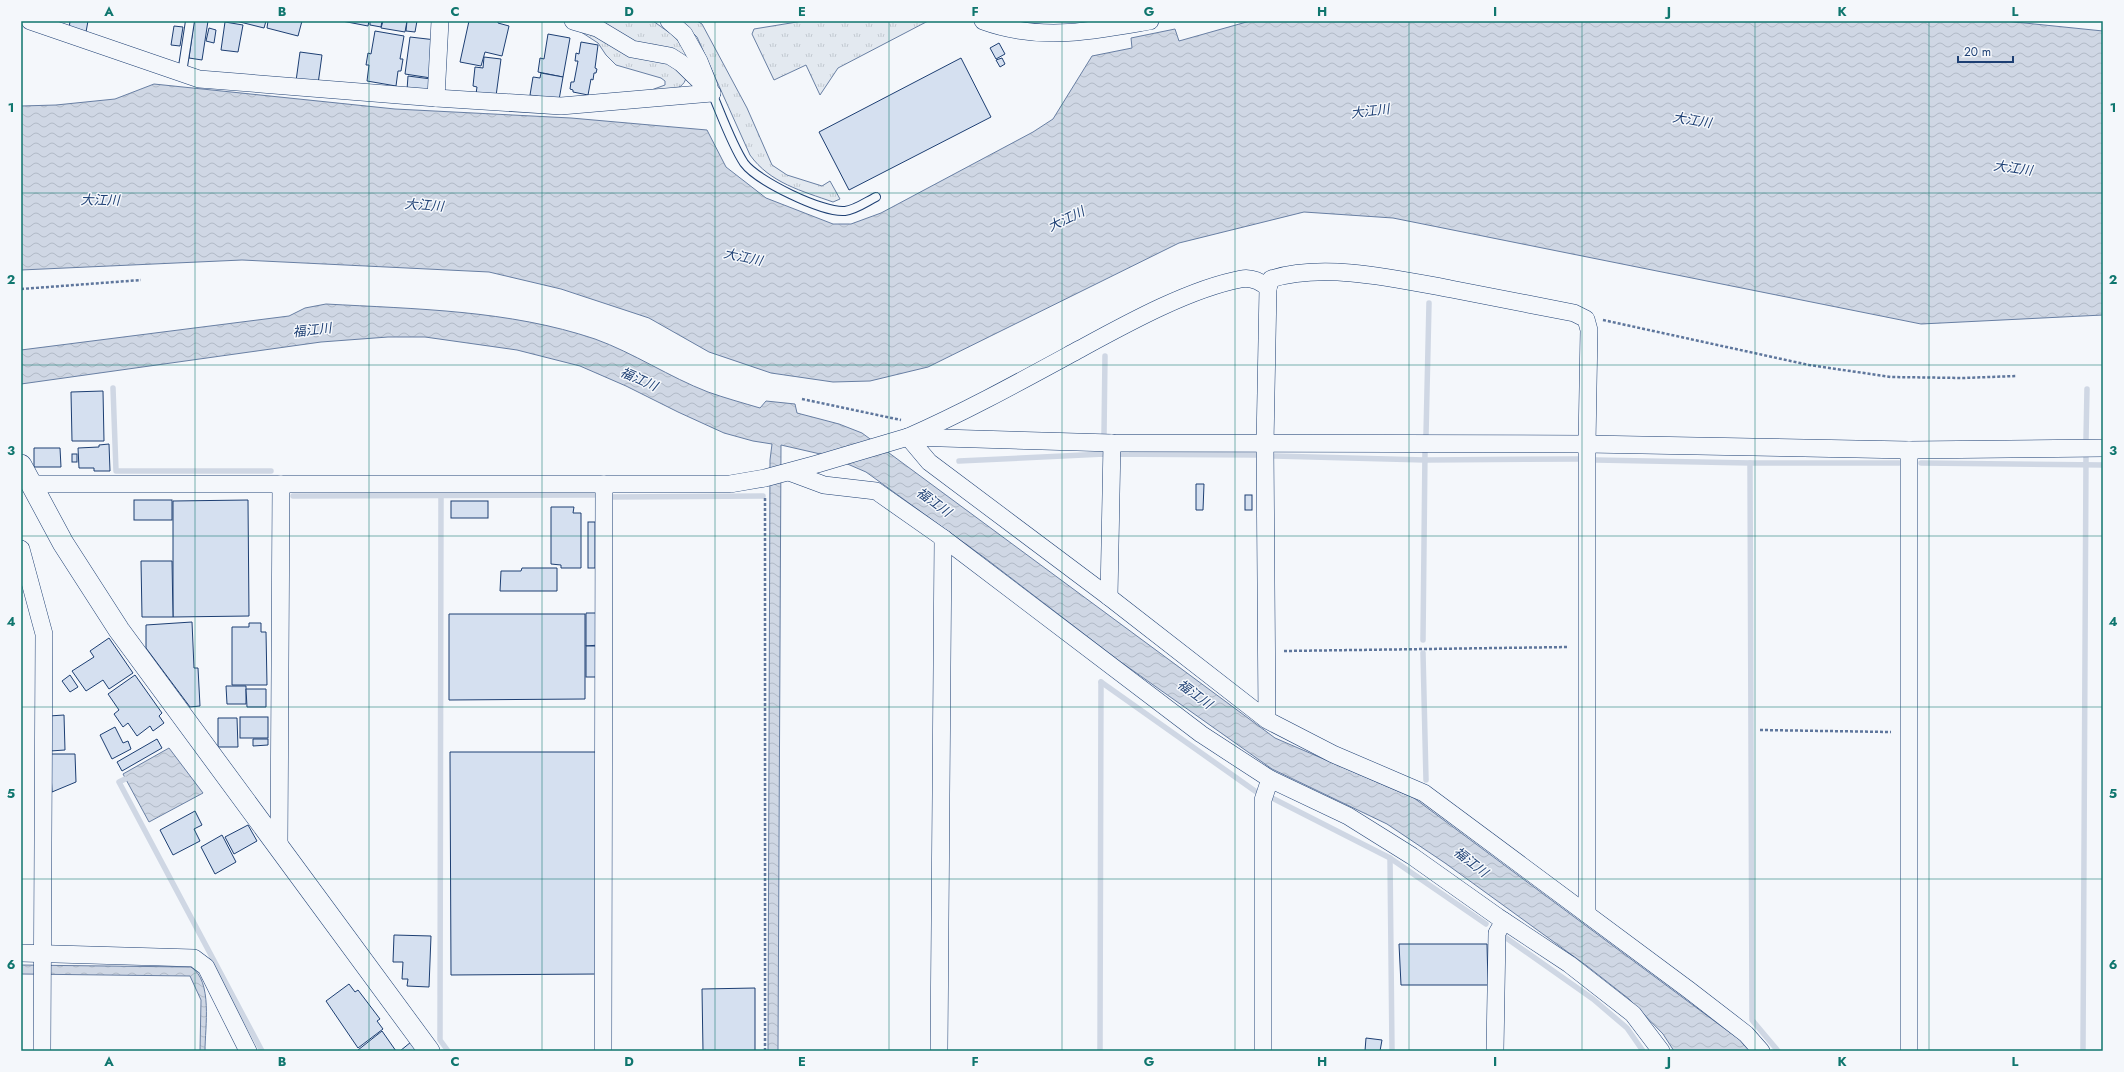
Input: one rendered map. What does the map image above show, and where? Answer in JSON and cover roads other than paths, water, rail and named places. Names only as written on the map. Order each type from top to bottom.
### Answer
[{"type":"street","points":[[30,21],[199,79],[436,98],[561,106],[712,93]]},
{"type":"street","points":[[436,98],[440,21]]},
{"type":"street","points":[[573,21],[597,28],[632,49],[670,56],[681,63],[712,93]]},
{"type":"street","points":[[669,21],[684,34],[699,61],[712,93]]},
{"type":"street","points":[[983,21],[1024,32],[1065,34],[1150,21]]},
{"type":"street","points":[[1267,720],[1265,444],[1268,288],[1271,279],[1289,273],[1342,273],[1399,280],[1574,312],[1586,319],[1589,330],[1587,444],[1587,914]]},
{"type":"street","points":[[32,484],[730,484],[765,478],[900,439],[962,412],[1133,320],[1202,291],[1242,279],[1260,281],[1268,288]]},
{"type":"street","points":[[900,439],[1112,450],[1265,444],[1587,444],[1909,450],[2103,448]]},
{"type":"street","points":[[900,439],[1109,597],[1267,720],[1333,754],[1424,793],[1746,1034],[1761,1051]]},
{"type":"street","points":[[1109,597],[1112,450]]},
{"type":"street","points":[[1909,450],[1909,1051]]},
{"type":"street","points":[[21,465],[63,543],[119,630],[429,1051]]},
{"type":"street","points":[[786,472],[824,485],[876,491],[943,538],[1201,734],[1270,779],[1348,816],[1412,856],[1504,921],[1569,964],[1633,1014],[1661,1051]]},
{"type":"street","points":[[279,848],[281,484]]},
{"type":"street","points":[[603,1051],[604,484]]},
{"type":"street","points":[[939,1051],[943,538]]},
{"type":"street","points":[[21,549],[44,634],[42,1051]]},
{"type":"street","points":[[1263,1051],[1264,800],[1270,779]]},
{"type":"street","points":[[1495,1051],[1497,933],[1504,921]]},
{"type":"street","points":[[21,953],[43,964],[194,958],[206,967],[248,1051]]},
{"type":"lane","points":[[182,73],[190,21]]},
{"type":"lane","points":[[712,93],[745,163],[762,180],[823,207],[843,211],[850,210],[876,197]]},
{"type":"water","name":"大江川","points":[[1250,21],[2005,21],[2103,31],[2103,315],[1921,324],[1393,218],[1304,212],[1179,243],[928,367],[870,381],[833,382],[771,373],[709,352],[649,318],[561,289],[489,272],[242,260],[21,270],[21,106],[56,105],[115,99],[154,84],[395,109],[571,118],[707,130],[726,167],[766,198],[833,224],[851,224],[881,213],[1033,132],[1053,119],[1092,56],[1132,48],[1131,38],[1175,29],[1179,41]]},
{"type":"water","name":"福江川","points":[[326,304],[462,312],[496,316],[562,329],[609,345],[708,392],[760,408],[766,401],[795,404],[797,413],[839,424],[862,433],[1275,738],[1414,798],[1748,1046],[1752,1051],[1674,1051],[1663,1034],[1629,999],[1587,966],[1445,863],[1387,824],[1272,769],[1118,660],[985,558],[866,472],[829,456],[781,445],[778,1051],[768,1051],[770,460],[772,444],[753,441],[724,433],[626,386],[580,366],[517,350],[425,337],[388,337],[321,342],[21,384],[21,350],[289,316],[305,308]]},
{"type":"water","points":[[169,748],[203,793],[149,822],[123,774]]},
{"type":"water","points":[[21,965],[191,967],[198,974],[205,993],[205,1051],[200,1051],[201,1000],[190,976],[21,974]]},
{"type":"waterway","points":[[1426,435],[1429,303]]},
{"type":"waterway","points":[[1104,435],[1105,356]]},
{"type":"waterway","points":[[113,388],[116,471],[271,471]]},
{"type":"waterway","points":[[2086,439],[2087,389]]},
{"type":"waterway","points":[[1423,640],[1425,451]]},
{"type":"waterway","points":[[959,461],[1104,454],[1256,455]]},
{"type":"waterway","points":[[1274,456],[1425,460],[1580,459]]},
{"type":"waterway","points":[[2083,1051],[2086,456]]},
{"type":"waterway","points":[[1596,460],[1750,463],[1899,463]]},
{"type":"waterway","points":[[1750,463],[1752,1020],[1778,1051]]},
{"type":"waterway","points":[[1921,463],[2103,465]]},
{"type":"waterway","points":[[293,496],[594,495]]},
{"type":"waterway","points":[[441,496],[440,1040],[448,1051]]},
{"type":"waterway","points":[[613,497],[763,496]]},
{"type":"waterway","points":[[1423,653],[1426,780]]},
{"type":"waterway","points":[[1101,682],[1255,791]]},
{"type":"waterway","points":[[1100,1051],[1101,682]]},
{"type":"waterway","points":[[125,779],[119,782],[262,1051]]},
{"type":"waterway","points":[[1270,797],[1390,858],[1486,924]]},
{"type":"waterway","points":[[1390,858],[1392,1051]]},
{"type":"waterway","points":[[1502,935],[1593,999],[1627,1028],[1643,1051]]}]
